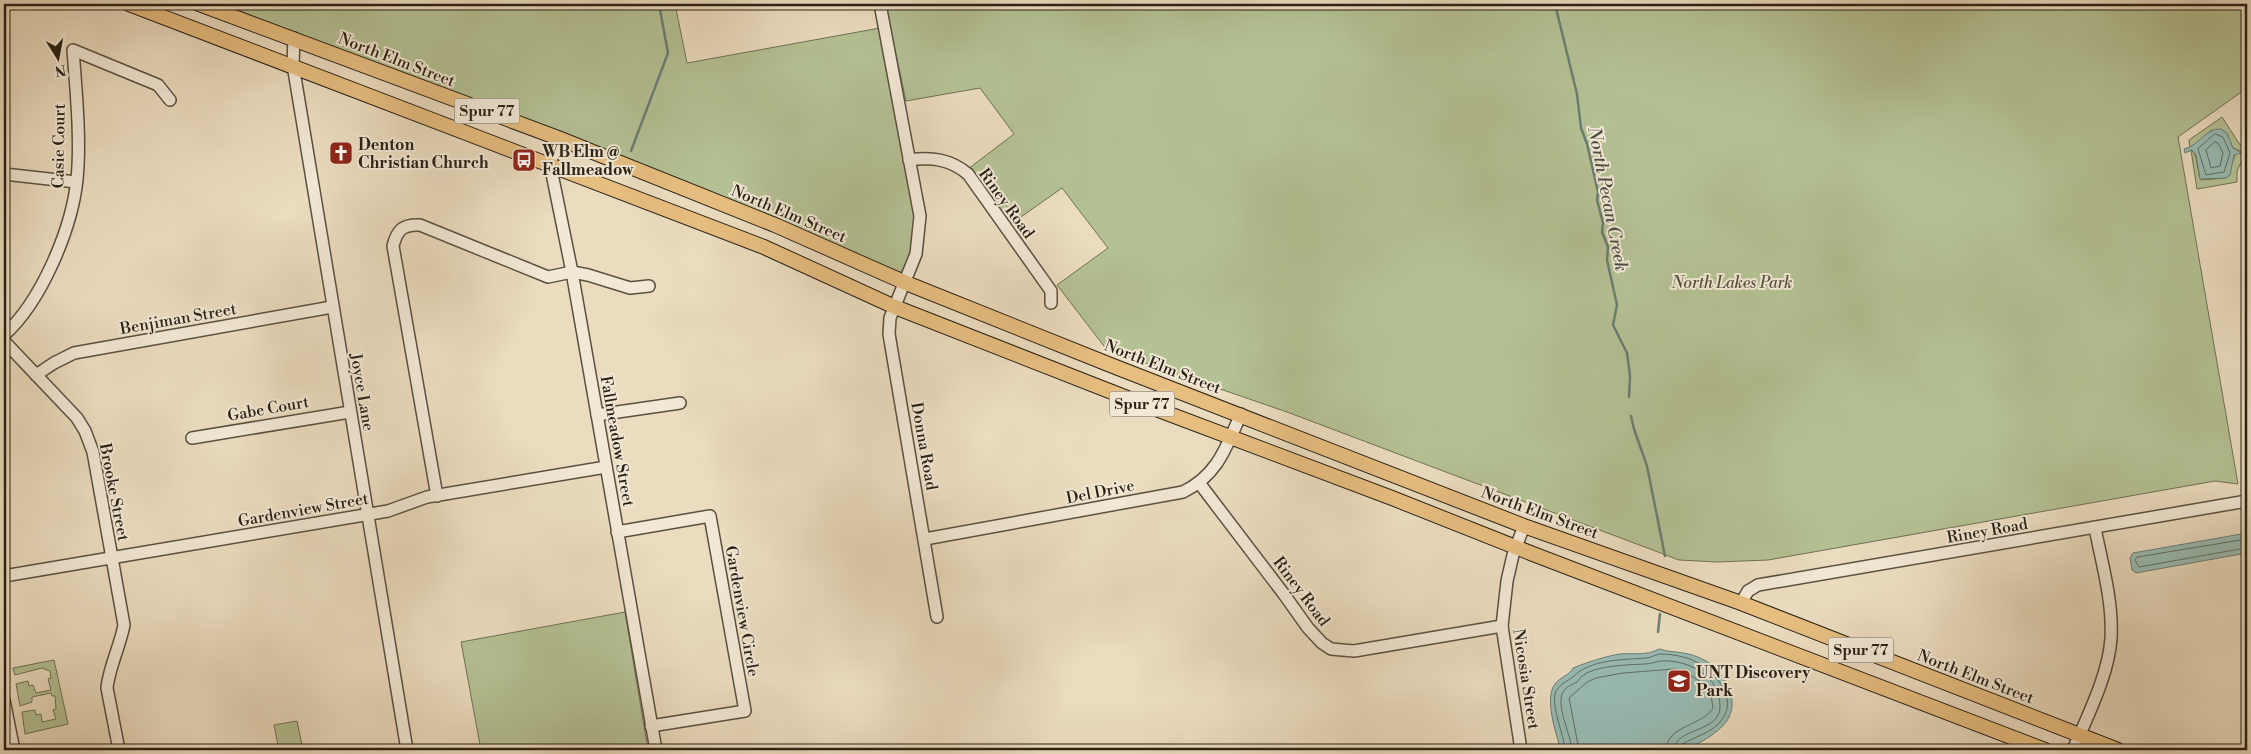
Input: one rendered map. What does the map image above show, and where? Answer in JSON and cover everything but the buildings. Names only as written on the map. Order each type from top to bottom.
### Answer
[{"type":"main road","name":"Spur 77","points":[[129,4],[764,247],[895,307],[1230,438],[1392,498],[2045,750]]},
{"type":"main road","name":"North Elm Street","points":[[200,4],[558,138],[775,225],[906,283],[1036,336],[1241,414],[1524,526],[1741,603],[2118,750]]},
{"type":"street","points":[[880,4],[919,211],[920,227],[916,254],[906,283]]},
{"type":"street","name":"Joyce Lane","points":[[294,38],[293,66],[407,750]]},
{"type":"street","name":"Casie Court","points":[[4,335],[24,312],[44,279],[62,239],[76,182],[73,50],[158,84],[170,100]]},
{"type":"street","name":"Fallmeadow Street","points":[[558,138],[550,164],[572,272],[656,750]]},
{"type":"street","name":"Riney Road","points":[[909,160],[929,157],[959,167],[968,174],[1051,291],[1051,303]]},
{"type":"street","points":[[4,174],[76,182]]},
{"type":"street","points":[[437,496],[393,246],[395,236],[401,228],[411,224],[420,225],[548,277],[572,272],[630,288],[649,286]]},
{"type":"street","name":"Donna Road","points":[[906,283],[890,318],[890,339],[938,617]]},
{"type":"street","name":"Benjiman Street","points":[[36,375],[74,353],[332,307]]},
{"type":"street","name":"Brooke Street","points":[[4,341],[77,418],[85,431],[93,452],[124,625],[120,645],[104,678],[119,750]]},
{"type":"street","points":[[597,415],[680,403]]},
{"type":"street","name":"Gabe Court","points":[[192,438],[350,412]]},
{"type":"street","points":[[1200,484],[1222,456],[1241,414]]},
{"type":"street","name":"Gardenview Street","points":[[4,576],[388,511],[437,496],[606,467]]},
{"type":"street","name":"Riney Road","points":[[1200,484],[1308,628],[1322,643],[1332,648],[1354,651],[1502,626]]},
{"type":"street","name":"Del Drive","points":[[925,539],[1183,492],[1200,484]]},
{"type":"street","name":"Riney Road","points":[[1741,603],[1748,591],[1758,586],[2247,501]]},
{"type":"street","name":"Gardenview Circle","points":[[617,532],[710,516],[745,711],[651,726]]},
{"type":"street","name":"Nicosia Street","points":[[1521,750],[1502,626],[1507,581],[1524,526]]},
{"type":"street","points":[[2073,750],[2107,661],[2111,639],[2110,610],[2096,528]]},
{"type":"street","points":[[4,700],[14,750]]},
{"type":"green space","points":[[222,4],[675,4],[687,63],[880,28],[915,209],[915,245],[906,268],[900,272],[718,196]]},
{"type":"green space","name":"North Lakes Park","points":[[885,4],[2247,4],[2247,88],[2178,137],[2238,484],[2215,481],[1768,560],[1717,562],[1679,560],[1287,412],[1107,350],[1057,285],[1108,248],[1062,188],[1011,224],[968,169],[1014,134],[980,88],[906,101]]},
{"type":"green space","points":[[2222,117],[2245,154],[2237,171],[2237,182],[2197,189],[2191,150],[2195,156],[2201,180],[2226,178],[2235,155],[2241,151],[2233,148],[2230,142],[2212,130],[2190,148],[2189,140]]},
{"type":"green space","points":[[625,612],[648,750],[481,750],[461,642]]},
{"type":"green space","points":[[54,660],[68,724],[25,734],[22,712],[35,710],[36,715],[41,714],[42,722],[56,719],[53,710],[56,709],[55,696],[52,696],[51,693],[32,697],[32,702],[20,706],[16,684],[28,681],[29,686],[33,685],[36,693],[51,690],[48,679],[51,678],[50,671],[42,668],[15,675],[13,668]]},
{"type":"green space","points":[[297,721],[303,750],[279,750],[274,725]]},
{"type":"water","points":[[2221,129],[2227,133],[2233,148],[2241,153],[2234,155],[2230,175],[2226,178],[2200,179],[2196,155],[2192,150],[2185,153],[2184,149],[2211,131]]},
{"type":"water","points":[[2247,533],[2247,576],[2244,558],[2241,554],[2136,573],[2132,570],[2130,558],[2133,553]]},
{"type":"water","points":[[1659,649],[1693,655],[1706,661],[1718,671],[1728,685],[1732,701],[1729,717],[1721,728],[1700,742],[1680,750],[1561,750],[1551,707],[1552,690],[1555,684],[1573,668],[1596,660],[1619,654],[1650,653]]},
{"type":"waterway","points":[[631,151],[668,53],[659,4]]},
{"type":"waterway","name":"North Pecan Creek","points":[[1555,4],[1577,94],[1581,128],[1587,144],[1598,192],[1597,200],[1603,223],[1602,232],[1608,247],[1607,260],[1617,305],[1613,325],[1627,353],[1630,376],[1629,397]]},
{"type":"waterway","name":"North Pecan Creek","points":[[1631,416],[1647,466],[1665,556]]},
{"type":"waterway","name":"North Pecan Creek","points":[[1658,632],[1660,614]]},
{"type":"place","name":"Denton Christian Church","points":[[341,153]]},
{"type":"place","name":"WB Elm @ Fallmeadow","points":[[524,160]]},
{"type":"place","name":"UNT Discovery Park","points":[[1679,681]]}]
